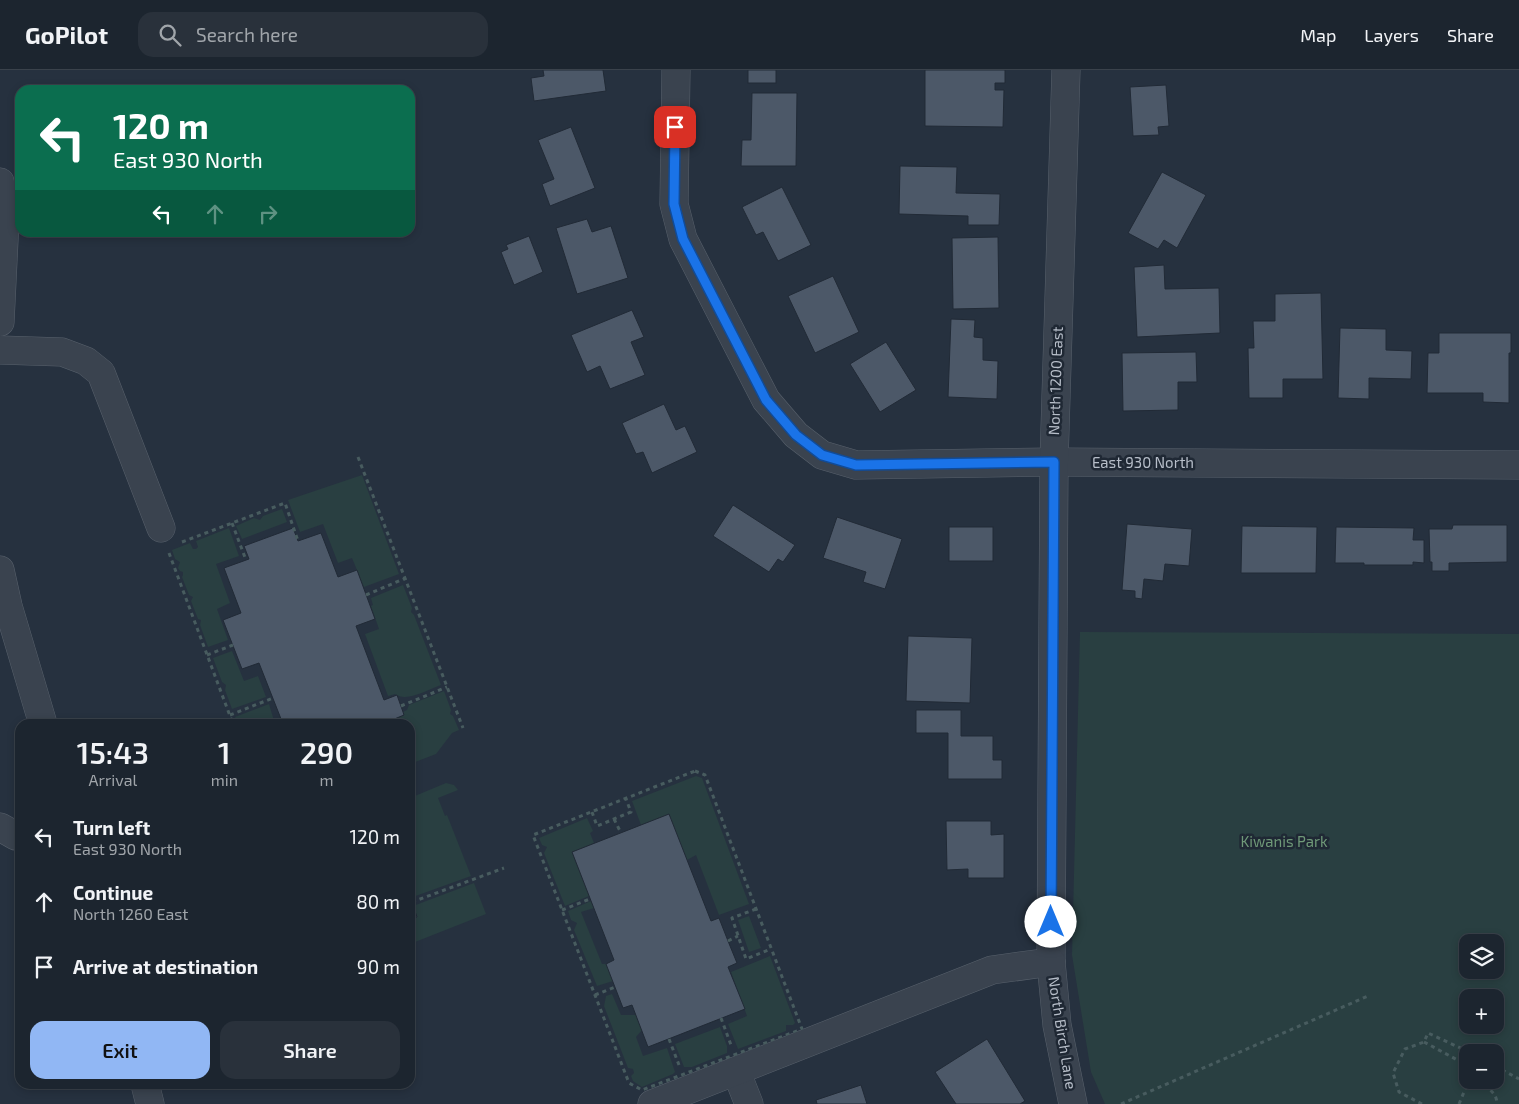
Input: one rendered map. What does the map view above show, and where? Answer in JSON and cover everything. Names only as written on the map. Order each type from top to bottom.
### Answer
[{"type":"street","name":"East 930 North","points":[[676,70],[674,204],[683,239],[766,400],[796,435],[822,455],[856,465],[1054,462],[1519,466]]},
{"type":"street","name":"North 1200 East","points":[[1051,962],[1054,462],[1066,70]]},
{"type":"street","points":[[0,182],[4,219],[0,322]]},
{"type":"street","points":[[0,350],[62,352],[86,361],[102,372],[168,540]]},
{"type":"street","points":[[0,570],[8,606],[42,719]]},
{"type":"street","points":[[0,828],[15,836]]},
{"type":"street","points":[[652,1104],[736,1063],[992,970],[1051,962]]},
{"type":"street","name":"North Birch Lane","points":[[1051,962],[1057,1025],[1073,1104]]},
{"type":"street","points":[[736,1063],[749,1104]]},
{"type":"street","points":[[146,1089],[150,1104]]},
{"type":"path","points":[[358,457],[462,728]]},
{"type":"path","points":[[231,719],[207,655],[168,540],[232,524],[285,503],[298,541]]},
{"type":"path","points":[[232,524],[246,560]]},
{"type":"path","points":[[366,595],[406,578]]},
{"type":"path","points":[[207,655],[233,645]]},
{"type":"path","points":[[401,706],[447,687]]},
{"type":"path","points":[[230,715],[273,698]]},
{"type":"path","points":[[695,771],[705,775],[802,1029],[736,1063],[683,1075],[642,1090],[629,1083],[533,835],[626,798],[695,771]]},
{"type":"path","points":[[592,812],[597,826],[632,812],[626,798]]},
{"type":"path","points":[[614,819],[621,833]]},
{"type":"path","points":[[415,901],[504,868]]},
{"type":"path","points":[[562,910],[590,899]]},
{"type":"path","points":[[756,909],[732,918],[746,959],[771,949]]},
{"type":"path","points":[[728,941],[738,936]]},
{"type":"path","points":[[595,995],[615,987]]},
{"type":"path","points":[[1121,1104],[1368,996]]},
{"type":"path","points":[[721,1018],[736,1063]]},
{"type":"path","points":[[1422,1104],[1399,1092],[1393,1073],[1405,1049],[1424,1042],[1428,1033],[1459,1048]]},
{"type":"path","points":[[669,1039],[683,1075]]},
{"type":"path","points":[[1424,1042],[1459,1061]]},
{"type":"path","points":[[1504,1071],[1519,1079]]},
{"type":"path","points":[[1459,1104],[1465,1089]]},
{"type":"path","points":[[1490,1089],[1497,1100],[1497,1104]]},
{"type":"green space","points":[[362,475],[399,574],[364,587],[352,558],[338,563],[323,524],[300,532],[288,500]]},
{"type":"green space","points":[[282,509],[287,522],[242,539],[236,526],[254,518],[260,520],[263,516]]},
{"type":"green space","points":[[229,528],[239,556],[216,564],[230,603],[217,609],[228,640],[208,647],[200,625],[201,620],[198,619],[191,601],[193,597],[189,595],[182,577],[183,572],[178,568],[180,562],[175,559],[172,550],[190,543],[193,549],[196,549],[198,547],[196,541]]},
{"type":"green space","points":[[403,585],[412,608],[411,612],[414,615],[441,685],[405,697],[395,694],[388,696],[365,634],[379,629],[371,606],[373,605],[371,598]]},
{"type":"green space","name":"Kiwanis Park","points":[[1080,632],[1519,634],[1519,1104],[1105,1104],[1091,1072],[1072,955]]},
{"type":"green space","points":[[232,651],[244,681],[258,676],[266,697],[232,709],[225,690],[226,685],[222,682],[213,658]]},
{"type":"green space","points":[[444,691],[451,710],[450,714],[453,716],[459,730],[452,733],[436,754],[415,762],[415,719],[397,718],[404,715],[403,712],[407,710],[409,705]]},
{"type":"green space","points":[[269,704],[274,719],[236,719],[235,717]]},
{"type":"green space","points":[[696,776],[702,778],[749,904],[719,915],[696,855],[687,860],[669,814],[641,825],[632,801]]},
{"type":"green space","points":[[446,783],[454,785],[458,790],[438,798],[445,816],[447,815],[471,876],[415,896],[415,796]]},
{"type":"green space","points":[[587,818],[593,831],[590,833],[594,843],[572,852],[589,896],[565,906],[544,853],[547,847],[542,845],[539,838]]},
{"type":"green space","points":[[474,883],[486,914],[415,942],[415,917],[417,916],[415,905]]},
{"type":"green space","points":[[591,901],[594,908],[581,912],[602,964],[606,964],[613,981],[597,986],[574,930],[577,923],[571,920],[568,911]]},
{"type":"green space","points":[[749,916],[761,948],[749,952],[738,920]]},
{"type":"green space","points":[[770,956],[795,1023],[793,1025],[786,1025],[786,1031],[738,1049],[728,1024],[747,1016],[731,972]]},
{"type":"green space","points":[[612,994],[621,1015],[636,1015],[642,1030],[636,1037],[643,1056],[667,1048],[675,1072],[673,1074],[642,1087],[633,1081],[631,1076],[634,1073],[633,1069],[628,1068],[604,1006],[606,996]]},
{"type":"green space","points":[[720,1027],[727,1046],[727,1053],[692,1067],[684,1067],[675,1044]]},
{"type":"building","points":[[543,70],[603,70],[606,91],[534,101],[531,78],[544,76]]},
{"type":"building","points":[[748,70],[776,70],[776,83],[748,83]]},
{"type":"building","points":[[925,70],[1005,70],[1005,83],[995,83],[995,90],[1004,90],[1003,127],[925,126]]},
{"type":"building","points":[[1166,85],[1169,126],[1158,127],[1159,135],[1133,136],[1130,87]]},
{"type":"building","points":[[752,93],[797,93],[796,166],[741,166],[742,140],[751,140]]},
{"type":"building","points":[[571,127],[595,188],[550,206],[542,184],[554,179],[538,140]]},
{"type":"building","points":[[900,166],[957,167],[956,193],[1000,194],[999,225],[968,225],[968,216],[899,214]]},
{"type":"building","points":[[1162,172],[1206,195],[1177,248],[1164,240],[1158,249],[1128,233]]},
{"type":"building","points":[[782,187],[811,245],[778,261],[763,232],[756,235],[742,207]]},
{"type":"building","points":[[587,219],[592,232],[611,226],[628,278],[577,294],[556,228]]},
{"type":"building","points":[[529,236],[543,272],[514,285],[501,252],[508,249],[506,245]]},
{"type":"building","points":[[998,237],[999,308],[953,309],[952,238]]},
{"type":"building","points":[[1164,265],[1165,289],[1219,288],[1220,333],[1137,337],[1134,267]]},
{"type":"building","points":[[833,276],[859,332],[815,353],[788,296]]},
{"type":"building","points":[[1321,293],[1323,379],[1283,379],[1283,398],[1249,398],[1248,348],[1254,348],[1253,321],[1275,321],[1275,294]]},
{"type":"building","points":[[632,310],[644,337],[631,342],[645,375],[610,389],[600,366],[587,372],[571,335]]},
{"type":"building","points":[[951,319],[975,320],[974,337],[983,338],[983,360],[998,361],[997,399],[948,397]]},
{"type":"building","points":[[1340,328],[1386,329],[1386,350],[1412,351],[1411,379],[1369,378],[1369,399],[1338,398]]},
{"type":"building","points":[[1439,333],[1511,333],[1509,403],[1483,402],[1483,393],[1427,393],[1428,353],[1439,353]]},
{"type":"building","points":[[886,342],[916,390],[880,412],[850,364]]},
{"type":"building","points":[[1196,352],[1197,382],[1178,382],[1178,410],[1123,411],[1122,353]]},
{"type":"building","points":[[664,404],[676,430],[685,426],[697,452],[652,473],[643,452],[636,454],[622,423]]},
{"type":"building","points":[[733,505],[795,545],[783,562],[778,559],[769,572],[713,536]]},
{"type":"building","points":[[837,517],[902,539],[885,589],[863,582],[866,572],[823,558]]},
{"type":"building","points":[[1127,524],[1192,529],[1189,566],[1165,564],[1163,581],[1144,579],[1142,599],[1135,598],[1135,591],[1122,590]]},
{"type":"building","points":[[1453,525],[1507,525],[1507,562],[1449,563],[1449,571],[1432,571],[1429,529],[1452,529]]},
{"type":"building","points":[[1242,526],[1317,527],[1316,573],[1241,573]]},
{"type":"building","points":[[949,527],[993,527],[993,561],[949,561]]},
{"type":"building","points":[[1336,527],[1414,528],[1413,540],[1424,540],[1424,563],[1413,562],[1413,565],[1364,565],[1364,563],[1335,563]]},
{"type":"building","points":[[293,528],[298,541],[321,533],[338,577],[357,570],[375,619],[356,626],[384,700],[397,695],[404,715],[394,719],[281,719],[259,663],[242,669],[223,620],[241,613],[224,568],[249,559],[244,546]]},
{"type":"building","points":[[908,636],[972,638],[970,703],[906,701]]},
{"type":"building","points":[[916,710],[961,710],[961,736],[993,736],[993,760],[1002,760],[1002,779],[948,779],[948,733],[916,733]]},
{"type":"building","points":[[669,814],[711,921],[719,918],[737,963],[728,967],[745,1009],[648,1047],[632,1005],[623,1008],[606,964],[614,960],[572,852]]},
{"type":"building","points":[[946,821],[991,821],[991,835],[1004,834],[1004,878],[968,878],[968,869],[947,870]]},
{"type":"building","points":[[987,1039],[1025,1101],[1020,1104],[956,1104],[935,1072]]},
{"type":"building","points":[[861,1085],[867,1104],[817,1104],[816,1100]]},
{"type":"route","points":[[675,127],[674,204],[683,239],[766,400],[796,435],[822,455],[856,465],[1054,462],[1051,922]]}]
